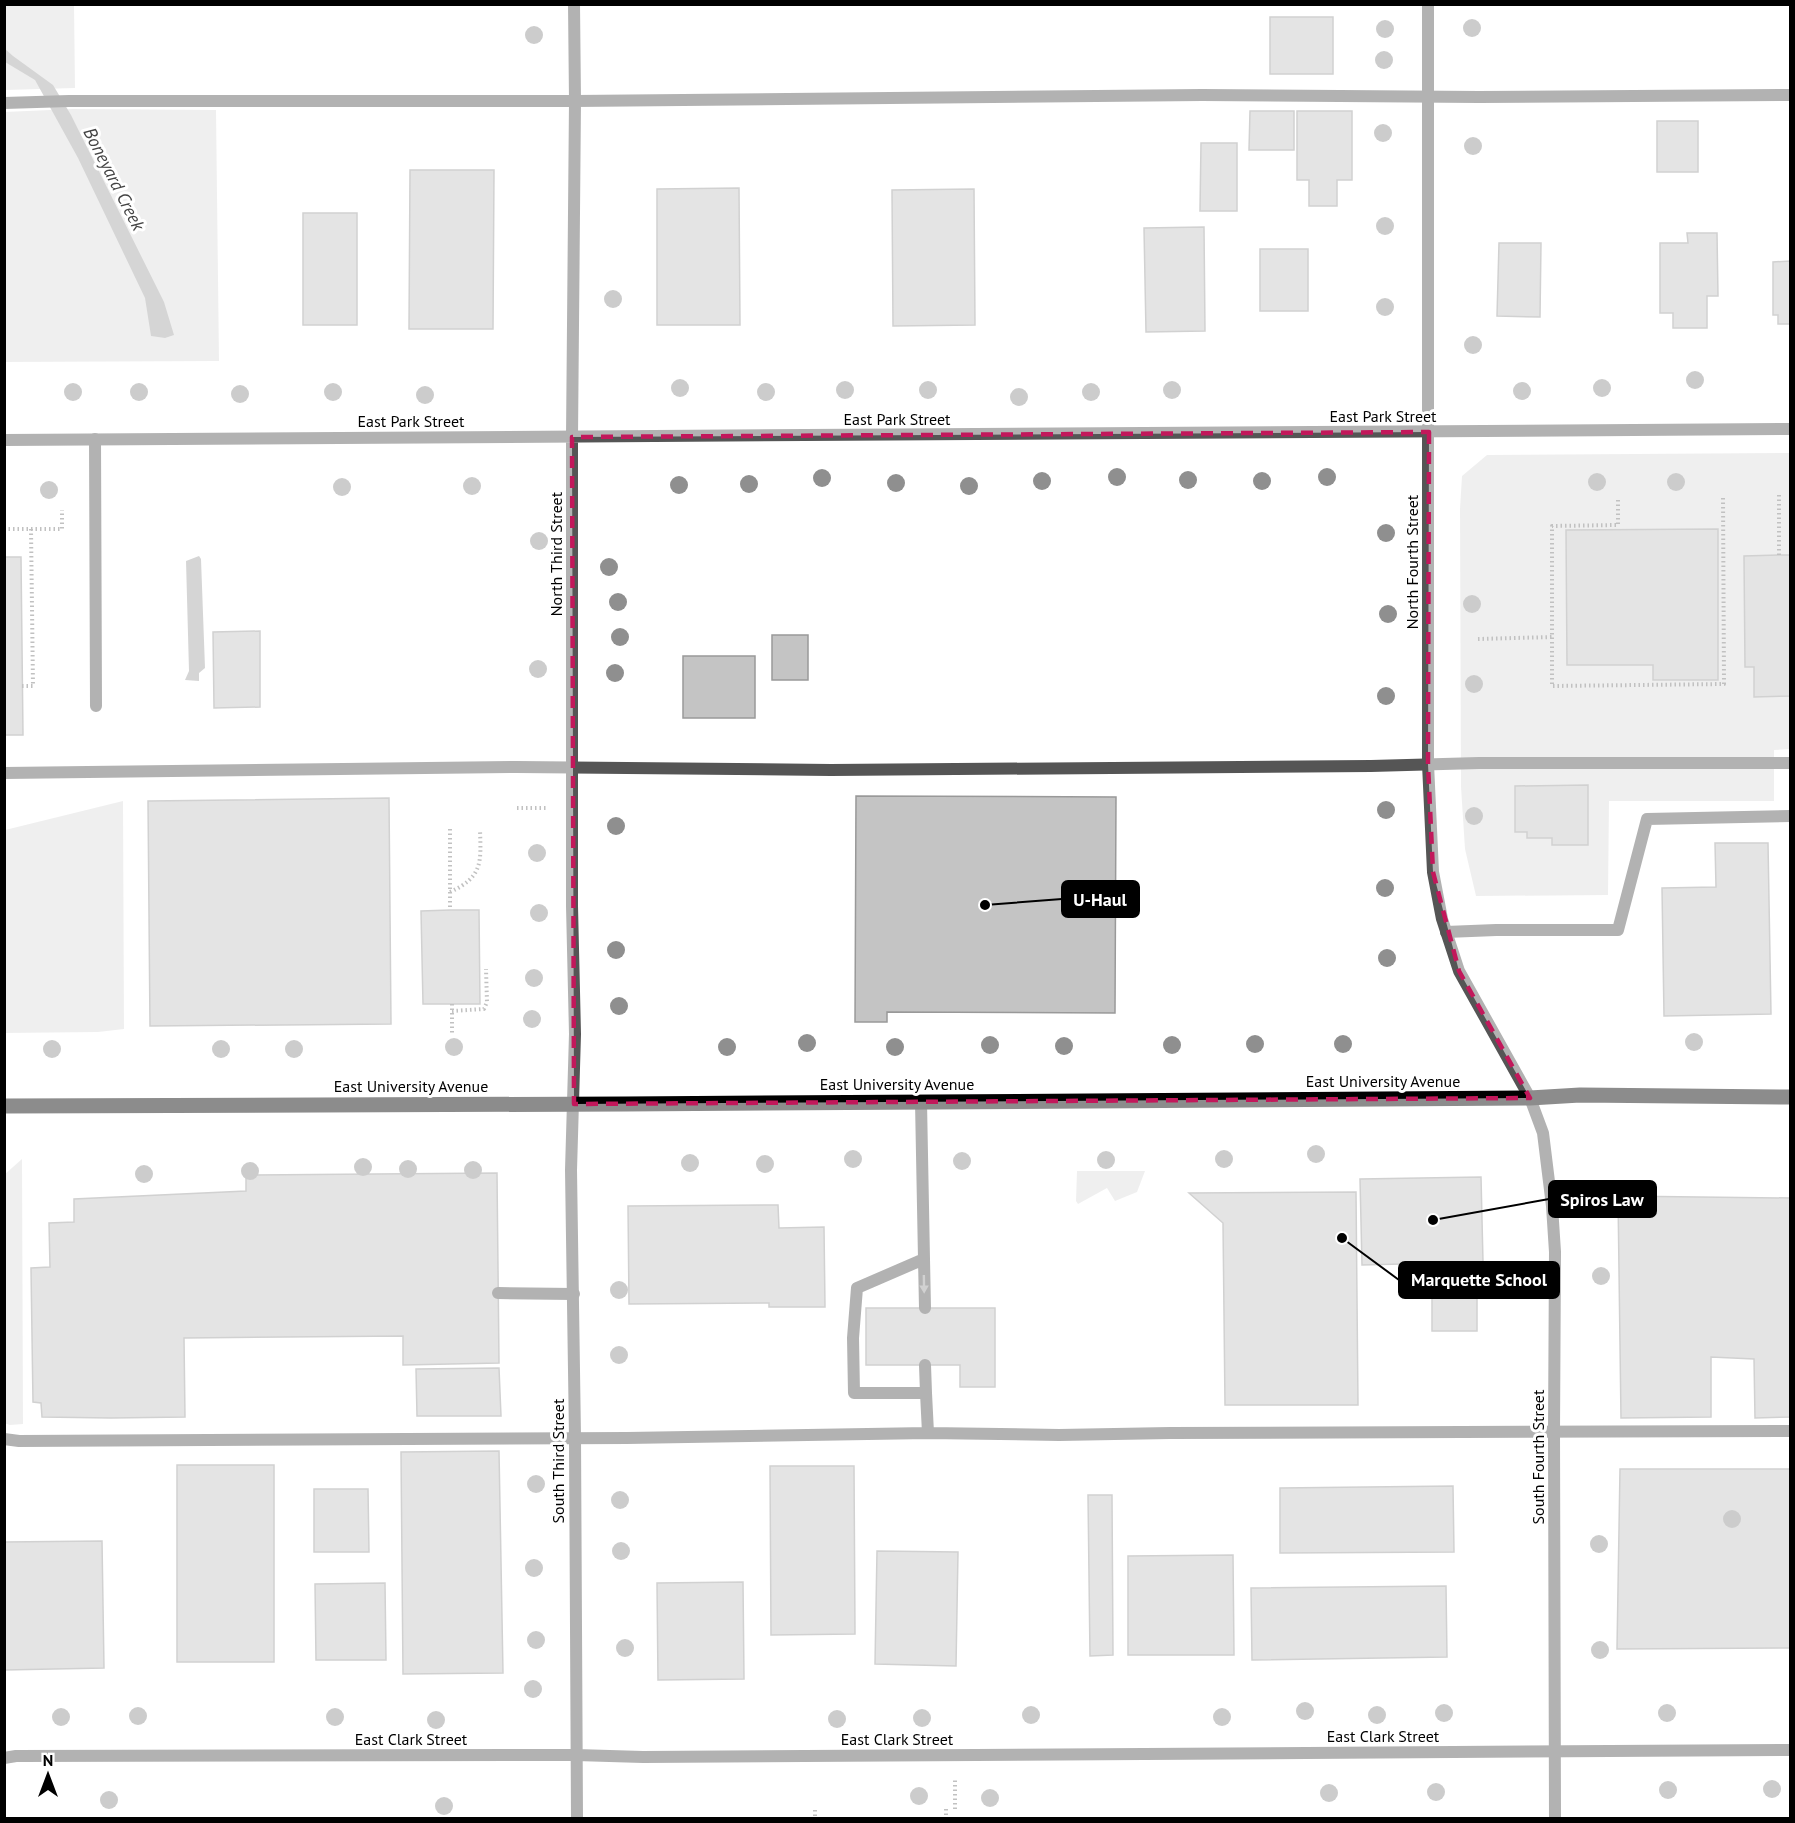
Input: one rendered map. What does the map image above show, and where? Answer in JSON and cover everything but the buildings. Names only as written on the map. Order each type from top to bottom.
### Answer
[{"type":"main road","name":"East University Avenue","points":[[4,1106],[1530,1098],[1580,1095],[1791,1097]]},
{"type":"street","name":"North Third Street","points":[[574,4],[572,437],[574,1104]]},
{"type":"street","name":"North Fourth Street","points":[[1428,4],[1428,764],[1433,872],[1442,919],[1459,971],[1530,1098]]},
{"type":"street","points":[[4,103],[69,100],[1791,95]]},
{"type":"street","name":"East Park Street","points":[[4,440],[1791,429]]},
{"type":"street","points":[[95,439],[96,706]]},
{"type":"street","points":[[4,773],[573,767],[628,770],[831,770],[1791,763]]},
{"type":"street","points":[[1446,932],[1618,930],[1647,819],[1791,816]]},
{"type":"street","name":"South Fourth Street","points":[[1530,1098],[1543,1133],[1555,1252],[1556,1818]]},
{"type":"street","points":[[921,1102],[925,1308]]},
{"type":"street","name":"South Third Street","points":[[574,1104],[571,1170],[574,1294],[577,1818]]},
{"type":"street","points":[[924,1259],[857,1288],[853,1338],[854,1393],[927,1393]]},
{"type":"street","points":[[498,1293],[574,1294]]},
{"type":"street","points":[[925,1365],[927,1433]]},
{"type":"street","points":[[4,1439],[19,1441],[927,1433],[1059,1435],[1791,1431]]},
{"type":"street","name":"East Clark Street","points":[[4,1758],[16,1756],[576,1755],[654,1757],[1791,1750]]},
{"type":"path","points":[[1779,495],[1779,555]]},
{"type":"path","points":[[1618,500],[1618,525],[1552,526],[1552,686],[1724,684],[1723,496]]},
{"type":"path","points":[[4,529],[62,529],[62,510]]},
{"type":"path","points":[[22,686],[33,686],[31,529]]},
{"type":"path","points":[[1478,639],[1552,637]]},
{"type":"path","points":[[450,829],[450,910]]},
{"type":"path","points":[[450,892],[472,878],[481,860],[480,831]]},
{"type":"path","points":[[452,1011],[483,1009],[487,1002],[486,969]]},
{"type":"path","points":[[452,1004],[452,1034]]},
{"type":"path","points":[[946,1809],[946,1818]]},
{"type":"path","points":[[815,1810],[815,1818]]},
{"type":"highlighted area","points":[[1429,432],[1428,764],[1433,872],[1459,971],[1530,1098],[574,1104],[572,437]]},
{"type":"shaded area","points":[[4,5],[74,5],[75,88],[5,90]]},
{"type":"shaded area","points":[[4,48],[53,85],[71,115],[164,302],[174,335],[165,338],[151,336],[145,298],[78,158],[35,80],[5,62]]},
{"type":"shaded area","points":[[73,109],[216,110],[219,361],[5,362],[4,112]]},
{"type":"shaded area","points":[[1790,453],[1790,555],[1744,556],[1745,666],[1754,667],[1755,697],[1790,696],[1790,749],[1774,750],[1774,801],[1609,801],[1608,895],[1476,896],[1465,849],[1461,787],[1460,509],[1462,476],[1487,455]],"holes":[[[1718,529],[1718,680],[1654,680],[1653,665],[1567,665],[1566,530]]]},
{"type":"shaded area","points":[[199,556],[201,559],[205,668],[199,673],[199,681],[185,680],[189,671],[186,561]]},
{"type":"shaded area","points":[[123,801],[124,1029],[98,1032],[5,1033],[5,830]]},
{"type":"shaded area","points":[[22,1159],[23,1424],[10,1425],[4,1423],[4,1175]]},
{"type":"shaded area","points":[[1077,1171],[1145,1171],[1137,1192],[1115,1201],[1107,1188],[1078,1204],[1076,1201]]},
{"type":"place","name":"U-Haul","points":[[985,905]]},
{"type":"place","name":"Spiros Law","points":[[1433,1220]]},
{"type":"place","name":"Marquette School","points":[[1342,1238]]},
{"type":"water label","name":"Boneyard Creek","points":[[114,179]]}]
